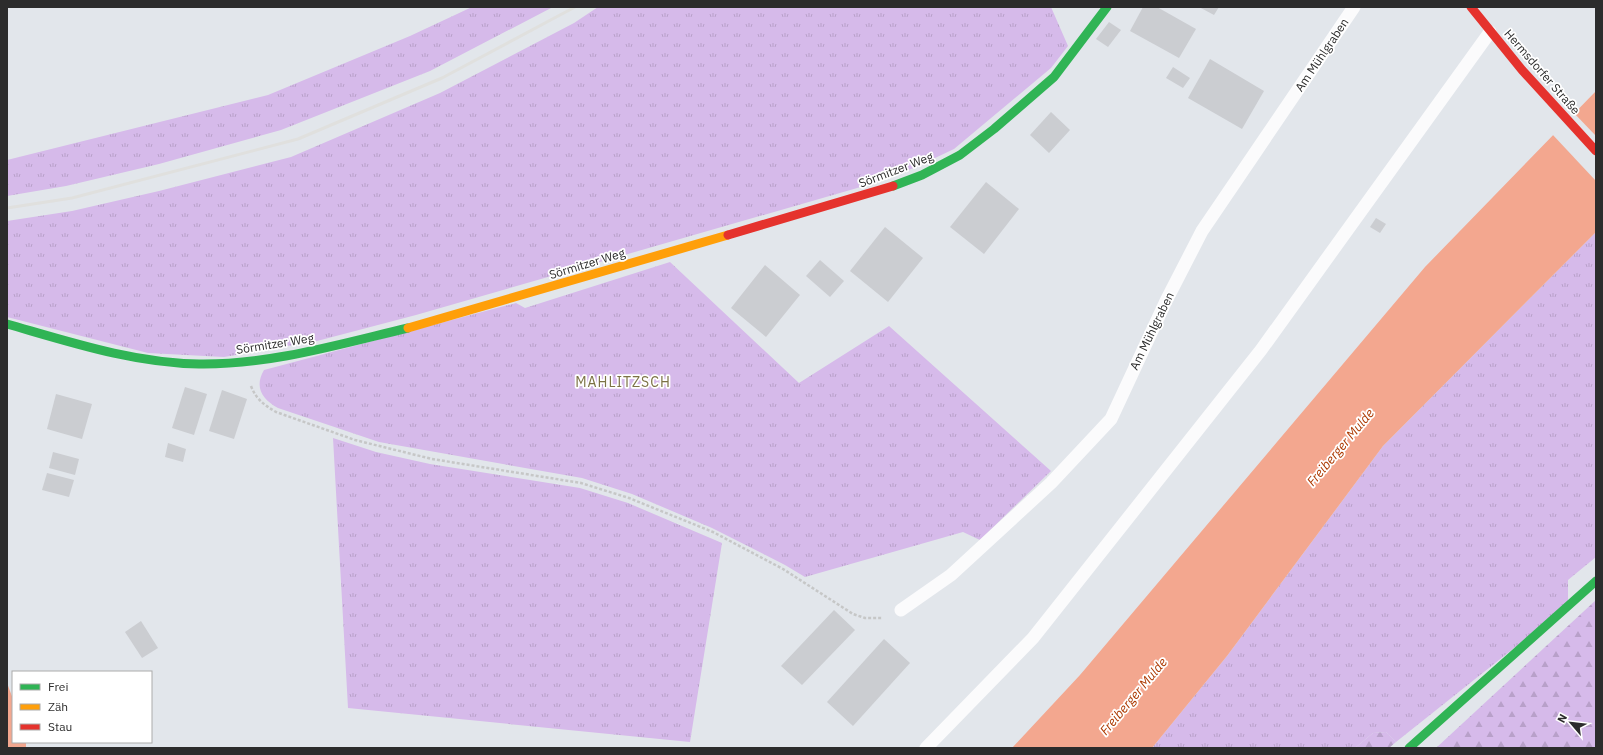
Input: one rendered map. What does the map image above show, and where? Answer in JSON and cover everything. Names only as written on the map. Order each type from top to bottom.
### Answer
[{"type":"street","name":"Sörmitzer Weg","points":[[7,324],[98,350],[148,359],[199,364],[250,362],[320,349],[421,325],[885,190],[922,175],[960,155],[1028,101],[1054,77],[1107,7]]},
{"type":"street","name":"Hermsdorfer Straße","points":[[1471,7],[1522,70],[1596,151]]},
{"type":"street","points":[[1409,748],[1596,580]]},
{"type":"lane","name":"Am Mühlgraben","points":[[901,610],[951,575],[1051,483],[1111,419],[1166,301],[1202,231],[1354,7]]},
{"type":"lane","points":[[926,748],[1033,638],[1261,350],[1490,32]]},
{"type":"path","points":[[250,362],[248,379],[254,395],[264,406],[308,424],[355,440],[432,459],[581,483],[615,494],[713,532],[783,569],[852,614],[865,618],[881,618],[901,610]]},
{"type":"green space","points":[[472,7],[553,7],[430,71],[281,130],[159,164],[66,186],[7,196],[7,160],[268,95],[410,36]]},
{"type":"green space","points":[[598,7],[1051,7],[1068,46],[1051,68],[954,149],[916,167],[878,182],[416,315],[317,341],[224,357],[148,353],[7,317],[7,221],[72,211],[159,191],[291,157],[440,93],[574,23]]},
{"type":"green space","points":[[1596,232],[1596,557],[1568,580],[1568,605],[1396,742],[1386,732],[1373,733],[1355,748],[1152,748],[1227,656],[1383,446]]},
{"type":"green space","points":[[670,262],[799,383],[889,326],[1051,471],[980,540],[963,532],[805,577],[785,565],[712,528],[632,494],[582,478],[379,442],[278,408],[268,401],[261,392],[260,382],[264,370],[516,303],[525,308]]},
{"type":"green space","points":[[333,438],[376,452],[430,464],[580,488],[628,503],[722,543],[690,742],[348,708]]},
{"type":"green space","points":[[1596,600],[1596,748],[1436,748]]},
{"type":"green space","points":[[1386,732],[1396,742],[1389,748],[1355,748],[1373,733]]},
{"type":"water","name":"Freiberger Mulde","points":[[1596,91],[1596,232],[1383,446],[1227,656],[1152,748],[1012,748],[1080,675],[1425,267]]},
{"type":"water","points":[[7,683],[12,696],[12,743],[26,743],[26,748],[7,748]]},
{"type":"pier","points":[[1573,112],[1596,136],[1596,181],[1552,134]]},
{"type":"building","points":[[1143,7],[1157,7],[1196,29],[1179,58],[1130,31]]},
{"type":"building","points":[[1199,7],[1219,7],[1214,15]]},
{"type":"building","points":[[1109,22],[1121,30],[1108,47],[1096,39]]},
{"type":"building","points":[[1210,59],[1264,91],[1242,129],[1188,98]]},
{"type":"building","points":[[1173,67],[1190,78],[1183,88],[1166,78]]},
{"type":"building","points":[[1051,112],[1070,130],[1049,153],[1030,135]]},
{"type":"building","points":[[986,182],[1019,209],[984,254],[950,227]]},
{"type":"building","points":[[1376,218],[1386,224],[1380,233],[1370,227]]},
{"type":"building","points":[[885,227],[923,258],[888,302],[850,271]]},
{"type":"building","points":[[820,260],[844,281],[830,297],[806,276]]},
{"type":"building","points":[[765,265],[800,295],[766,337],[731,308]]},
{"type":"building","points":[[185,387],[207,394],[194,435],[172,428]]},
{"type":"building","points":[[222,390],[247,399],[234,439],[209,431]]},
{"type":"building","points":[[56,394],[92,404],[82,439],[47,429]]},
{"type":"building","points":[[168,443],[186,449],[183,462],[165,457]]},
{"type":"building","points":[[53,452],[79,459],[75,475],[49,468]]},
{"type":"building","points":[[47,473],[74,480],[69,497],[42,490]]},
{"type":"building","points":[[834,610],[855,630],[802,685],[781,666]]},
{"type":"building","points":[[141,621],[158,648],[142,658],[125,632]]},
{"type":"building","points":[[884,639],[910,663],[853,726],[827,702]]},
{"type":"railway","points":[[7,208],[72,198],[298,139],[442,78],[575,7]]},
{"type":"traffic: fast","points":[[893,186],[922,175],[960,155],[994,129],[1054,77],[1107,7]]},
{"type":"traffic: fast","points":[[7,324],[126,356],[174,363],[199,364],[252,361],[278,357],[331,347],[408,328]]},
{"type":"traffic: fast","points":[[1409,748],[1596,581]]},
{"type":"traffic: slow","points":[[408,328],[728,235]]},
{"type":"traffic: jam","points":[[1471,7],[1522,70],[1596,151]]},
{"type":"traffic: jam","points":[[728,235],[893,186]]},
{"type":"district","name":"MAHLITZSCH","points":[[623,382]]}]
